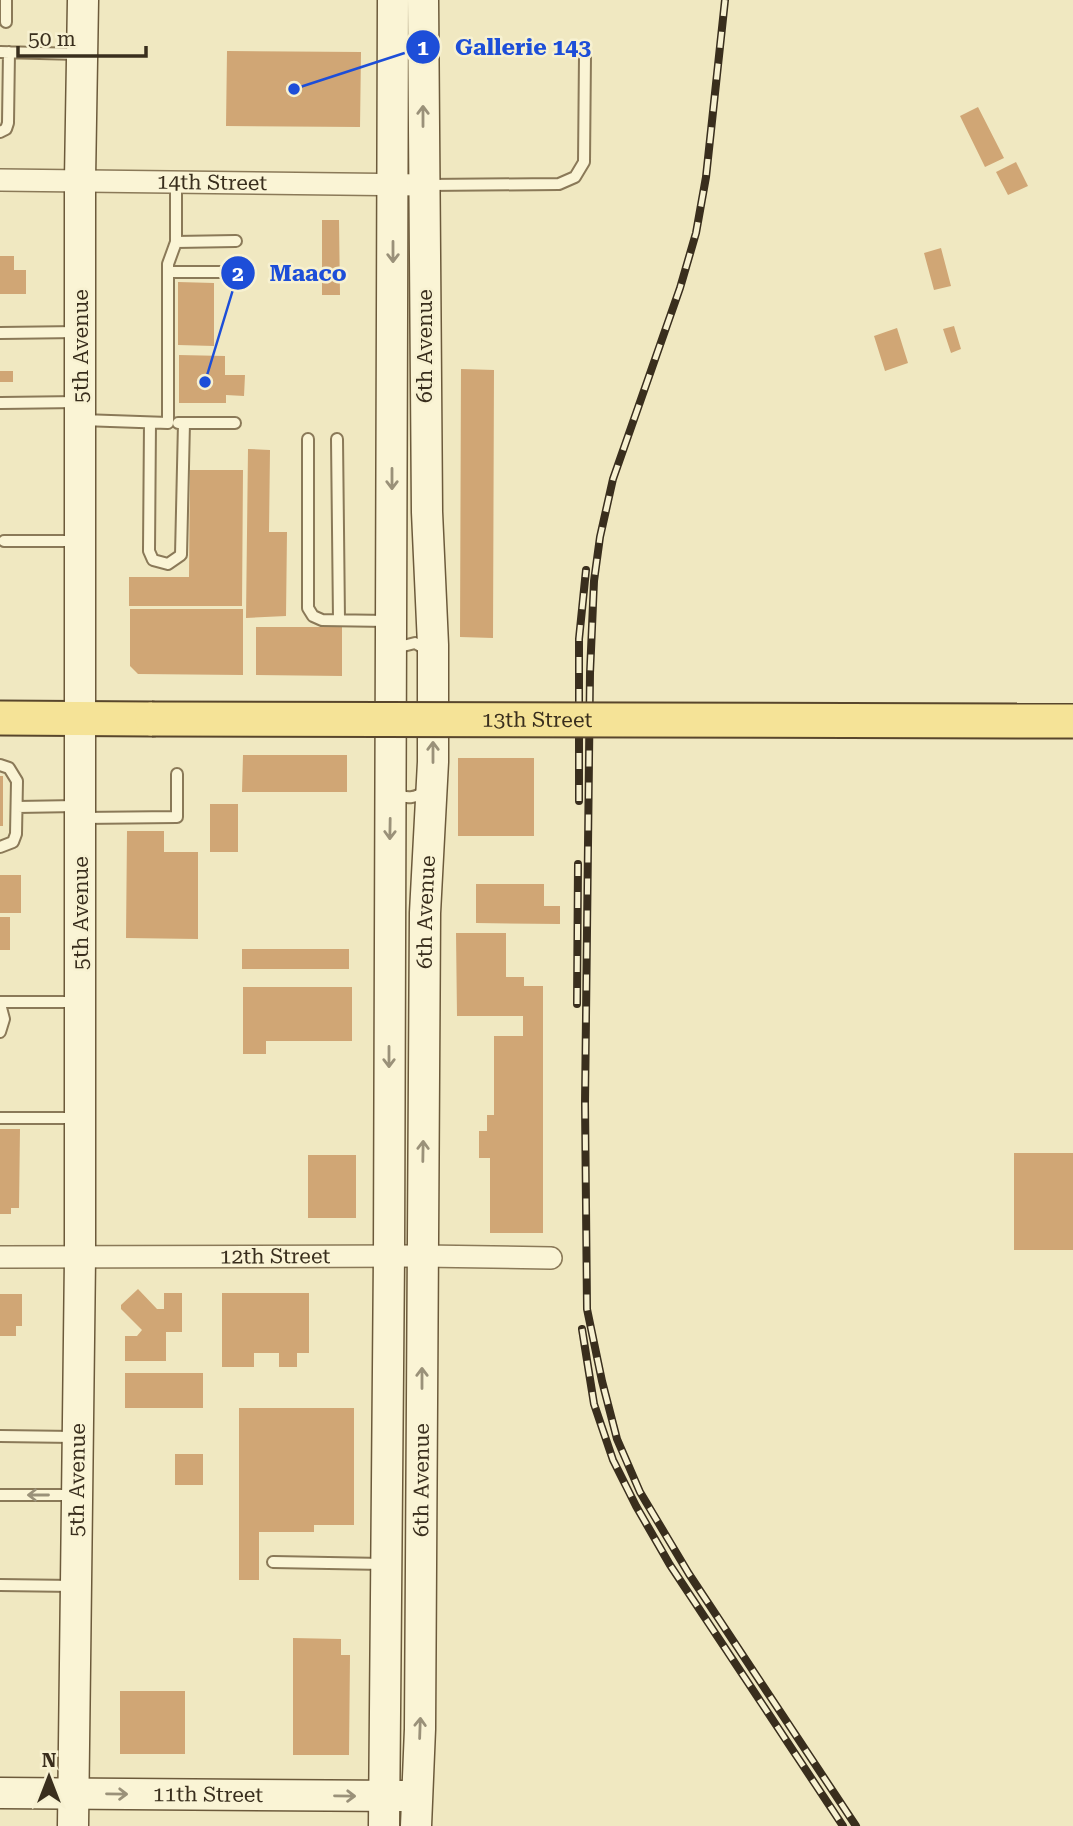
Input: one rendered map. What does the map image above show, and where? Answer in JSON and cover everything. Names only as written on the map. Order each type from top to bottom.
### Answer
[{"type":"main road","name":"13th Street","points":[[0,718],[1073,721]]},
{"type":"street","name":"5th Avenue","points":[[73,1826],[80,1258],[80,179],[83,0]]},
{"type":"street","name":"6th Avenue","points":[[384,1826],[389,1256],[393,0]]},
{"type":"street","name":"6th Avenue","points":[[416,1826],[420,1729],[425,914],[432,786],[433,656],[427,537],[423,0]]},
{"type":"street","name":"14th Street","points":[[0,180],[424,184]]},
{"type":"street","name":"12th Street","points":[[0,1257],[551,1258]]},
{"type":"street","name":"11th Street","points":[[0,1793],[416,1796]]},
{"type":"lane","points":[[6,0],[6,22]]},
{"type":"lane","points":[[0,132],[6,129],[8,123],[5,52],[82,54]]},
{"type":"lane","points":[[424,184],[559,184],[575,177],[584,162],[585,55]]},
{"type":"lane","points":[[168,424],[168,264],[176,242],[176,181]]},
{"type":"lane","points":[[176,242],[236,241]]},
{"type":"lane","points":[[168,272],[237,272]]},
{"type":"lane","points":[[0,333],[81,332]]},
{"type":"lane","points":[[1,403],[81,411],[150,423],[234,423]]},
{"type":"lane","points":[[150,423],[149,551],[153,560],[168,564],[181,555],[184,424]]},
{"type":"lane","points":[[308,439],[308,608],[313,616],[322,620],[391,621]]},
{"type":"lane","points":[[337,439],[338,621]]},
{"type":"lane","points":[[4,541],[81,541]]},
{"type":"lane","points":[[391,657],[399,647],[415,643],[425,647],[433,656]]},
{"type":"lane","points":[[0,765],[14,772],[17,781],[16,834],[13,842],[0,847]]},
{"type":"lane","points":[[17,807],[177,817],[177,774]]},
{"type":"lane","points":[[391,784],[396,793],[405,798],[422,794],[432,786]]},
{"type":"lane","points":[[0,1032],[4,1019],[0,1003],[80,1002]]},
{"type":"lane","points":[[0,1118],[80,1118]]},
{"type":"lane","points":[[0,1436],[78,1437]]},
{"type":"lane","points":[[0,1495],[77,1495]]},
{"type":"lane","points":[[273,1562],[387,1564]]},
{"type":"lane","points":[[0,1585],[76,1586]]},
{"type":"building","points":[[227,51],[361,52],[360,127],[226,126]]},
{"type":"building","points":[[978,107],[1004,158],[985,167],[960,116]]},
{"type":"building","points":[[1016,162],[1028,186],[1008,195],[996,172]]},
{"type":"building","points":[[322,220],[339,220],[340,295],[322,295]]},
{"type":"building","points":[[941,248],[951,286],[934,290],[924,253]]},
{"type":"building","points":[[0,256],[14,256],[14,270],[26,270],[26,294],[0,294]]},
{"type":"building","points":[[178,282],[214,283],[214,346],[178,345]]},
{"type":"building","points":[[954,326],[961,349],[951,353],[943,329]]},
{"type":"building","points":[[897,328],[908,363],[885,371],[874,336]]},
{"type":"building","points":[[179,355],[225,356],[225,375],[245,375],[244,396],[226,395],[226,403],[179,403]]},
{"type":"building","points":[[461,369],[494,370],[493,638],[460,637]]},
{"type":"building","points":[[0,371],[13,371],[13,382],[0,382]]},
{"type":"building","points":[[248,449],[270,450],[269,532],[287,532],[286,616],[246,618]]},
{"type":"building","points":[[190,470],[243,470],[242,606],[129,606],[129,577],[189,577]]},
{"type":"building","points":[[130,609],[243,609],[243,675],[138,674],[130,666]]},
{"type":"building","points":[[256,627],[342,627],[342,676],[256,675]]},
{"type":"building","points":[[243,755],[347,755],[347,792],[242,792]]},
{"type":"building","points":[[458,758],[534,758],[534,836],[458,836]]},
{"type":"building","points":[[0,776],[3,776],[3,826],[0,826]]},
{"type":"building","points":[[210,804],[238,804],[238,852],[210,852]]},
{"type":"building","points":[[127,831],[164,831],[164,852],[198,852],[198,939],[126,938]]},
{"type":"building","points":[[0,875],[21,875],[21,913],[0,913]]},
{"type":"building","points":[[476,884],[544,884],[544,906],[560,906],[560,924],[476,923]]},
{"type":"building","points":[[0,917],[10,917],[10,950],[0,950]]},
{"type":"building","points":[[456,933],[506,933],[506,977],[524,977],[524,986],[543,986],[543,1233],[490,1233],[490,1158],[479,1158],[479,1131],[487,1131],[487,1115],[494,1115],[494,1036],[523,1036],[523,1016],[457,1016]]},
{"type":"building","points":[[242,949],[349,949],[349,969],[242,969]]},
{"type":"building","points":[[243,987],[352,987],[352,1041],[266,1041],[266,1054],[243,1054]]},
{"type":"building","points":[[0,1129],[20,1129],[19,1208],[11,1208],[11,1214],[0,1214]]},
{"type":"building","points":[[1014,1153],[1073,1153],[1073,1250],[1014,1250]]},
{"type":"building","points":[[308,1155],[356,1155],[356,1218],[308,1218]]},
{"type":"building","points":[[138,1289],[157,1309],[164,1309],[164,1293],[182,1293],[182,1332],[166,1332],[166,1361],[125,1361],[125,1336],[137,1336],[142,1330],[121,1309],[121,1305]]},
{"type":"building","points":[[222,1293],[309,1293],[309,1353],[297,1353],[297,1367],[279,1367],[279,1353],[254,1353],[254,1367],[222,1367]]},
{"type":"building","points":[[0,1294],[22,1294],[22,1326],[16,1326],[16,1336],[0,1336]]},
{"type":"building","points":[[125,1373],[203,1373],[203,1408],[125,1408]]},
{"type":"building","points":[[239,1408],[354,1408],[354,1525],[314,1525],[314,1532],[259,1532],[259,1580],[239,1580]]},
{"type":"building","points":[[175,1454],[203,1454],[203,1485],[175,1485]]},
{"type":"building","points":[[293,1638],[341,1639],[341,1655],[350,1655],[349,1755],[293,1755]]},
{"type":"building","points":[[120,1691],[185,1691],[185,1754],[120,1754]]},
{"type":"railway","points":[[725,0],[706,177],[696,233],[680,288],[613,479],[600,537],[594,581],[590,673],[585,1103],[587,1309],[617,1439],[640,1492],[689,1574],[856,1826]]},
{"type":"railway","points":[[579,801],[579,639],[586,570]]},
{"type":"railway","points":[[577,1004],[578,864]]},
{"type":"railway","points":[[582,1329],[594,1404],[613,1460],[636,1506],[670,1565],[843,1826]]},
{"type":"place","name":"Gallerie 143","points":[[294,89]]},
{"type":"place","name":"Maaco","points":[[205,382]]}]
